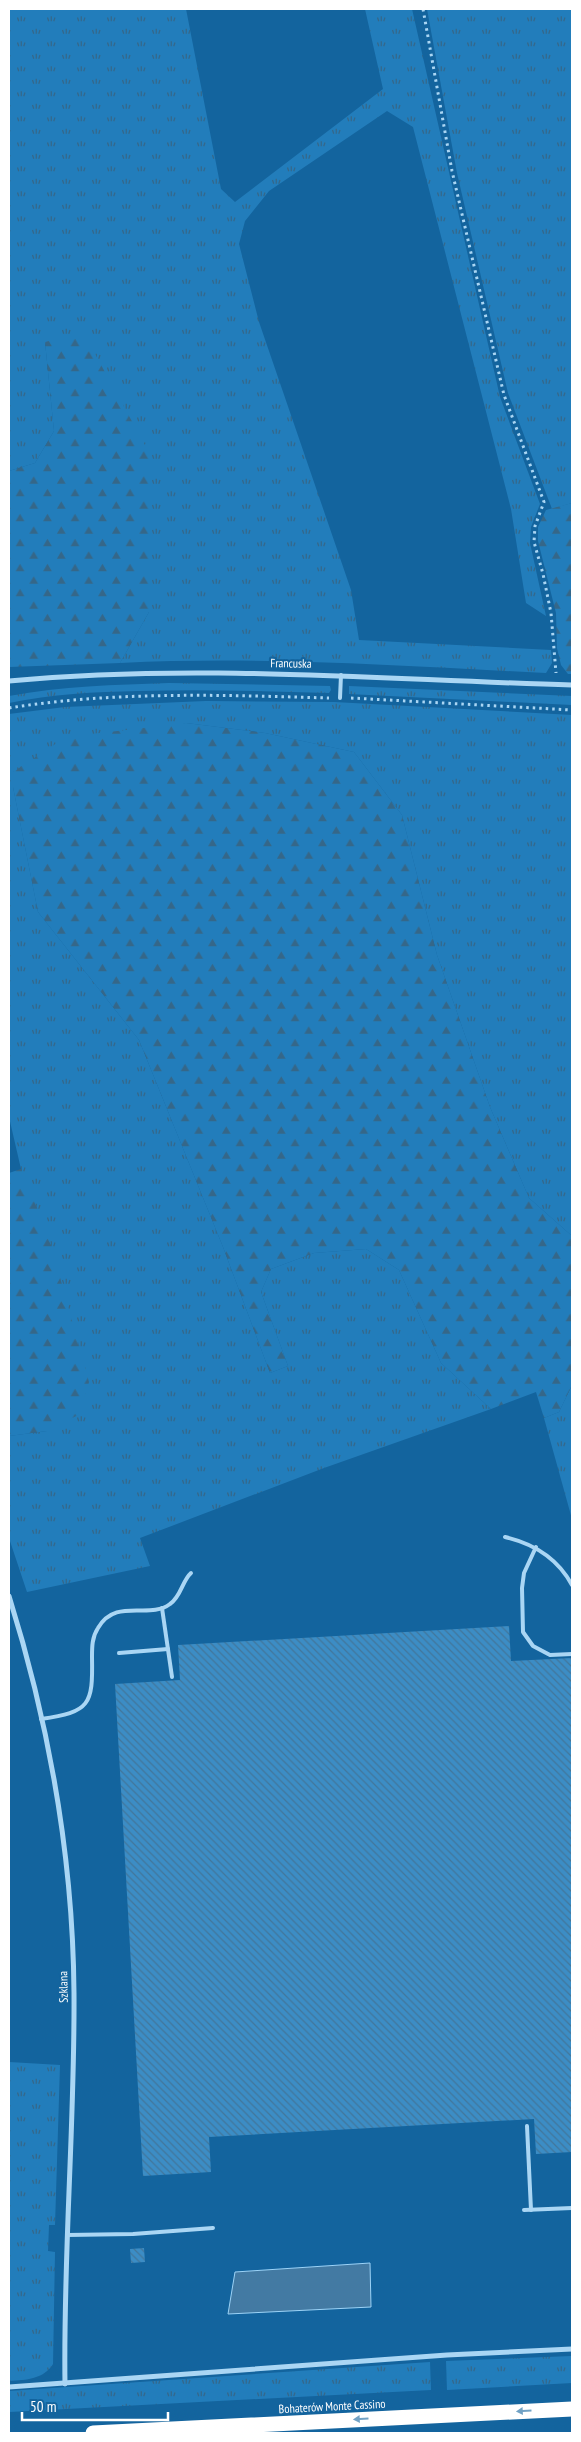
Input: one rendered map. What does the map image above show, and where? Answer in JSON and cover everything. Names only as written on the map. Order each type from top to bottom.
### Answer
[{"type":"highway","name":"Bohaterów Monte Cassino","points":[[93,2433],[572,2409]]},
{"type":"street","name":"Francuska","points":[[9,681],[60,676],[163,672],[341,675],[572,685]]},
{"type":"street","name":"Szklana","points":[[9,1596],[27,1654],[59,1810],[70,1912],[74,1992],[72,2142],[64,2323],[65,2384]]},
{"type":"street","points":[[9,2386],[65,2384],[447,2355],[572,2348]]},
{"type":"lane","points":[[340,698],[341,675]]},
{"type":"lane","points":[[505,1537],[536,1547],[564,1569],[572,1585]]},
{"type":"lane","points":[[536,1547],[524,1573],[522,1588],[523,1632],[533,1646],[550,1655],[572,1654]]},
{"type":"lane","points":[[41,1719],[77,1711],[88,1699],[92,1683],[92,1646],[96,1630],[102,1622],[122,1610],[162,1608],[171,1604],[191,1573]]},
{"type":"lane","points":[[162,1608],[172,1677]]},
{"type":"lane","points":[[119,1653],[168,1649]]},
{"type":"lane","points":[[528,2126],[531,2210]]},
{"type":"lane","points":[[524,2210],[572,2208]]},
{"type":"lane","points":[[67,2235],[133,2234],[213,2228]]},
{"type":"path","points":[[423,9],[452,171],[504,395],[544,502],[535,526],[534,542],[544,574],[551,613],[556,685]]},
{"type":"path","points":[[9,708],[62,699],[205,695],[340,698],[572,710]]},
{"type":"green space","points":[[9,9],[186,9],[221,189],[235,202],[383,89],[365,9],[412,9],[500,397],[540,504],[531,527],[530,543],[546,616],[526,603],[511,509],[413,127],[387,111],[269,191],[245,221],[239,244],[259,322],[351,590],[359,640],[551,650],[552,663],[546,673],[280,661],[120,663],[149,612],[45,342],[54,431],[35,463],[9,471]]},
{"type":"green space","points":[[427,9],[572,9],[572,503],[552,509],[508,393],[457,173]]},
{"type":"green space","points":[[83,332],[152,458],[152,559],[149,612],[120,663],[9,667],[9,471],[35,463],[54,431],[45,342]]},
{"type":"green space","points":[[572,503],[572,674],[568,674],[561,665],[557,648],[556,613],[538,541],[538,527],[546,510]]},
{"type":"green space","points":[[169,683],[330,686],[331,690],[329,693],[209,690],[105,692],[9,703],[9,696],[49,690],[89,686]]},
{"type":"green space","points":[[349,686],[572,696],[572,705],[349,694]]},
{"type":"green space","points":[[206,701],[334,702],[572,715],[572,1236],[529,1198],[490,1107],[437,955],[402,815],[354,752],[265,733],[186,723],[13,772],[13,787],[38,912],[139,1040],[223,1247],[270,1373],[288,1366],[261,1292],[271,1269],[314,1253],[366,1249],[399,1270],[441,1363],[491,1409],[324,1468],[140,1538],[150,1566],[27,1592],[9,1538],[9,1436],[47,1431],[21,1169],[9,1117],[9,714],[65,707]]},
{"type":"green space","points":[[186,723],[265,733],[354,752],[402,815],[437,955],[490,1107],[529,1198],[572,1236],[572,1385],[559,1412],[544,1418],[536,1392],[491,1409],[441,1363],[399,1270],[366,1249],[314,1253],[271,1269],[261,1292],[288,1366],[270,1373],[223,1247],[139,1040],[38,912],[13,787],[13,772],[66,737]]},
{"type":"green space","points":[[21,1169],[48,1234],[89,1382],[80,1414],[47,1431],[9,1436],[9,1173]]},
{"type":"green space","points":[[572,1385],[572,1519],[544,1418],[559,1412]]},
{"type":"green space","points":[[9,2062],[60,2065],[55,2225],[49,2225],[48,2251],[55,2252],[53,2364],[40,2376],[9,2381]]},
{"type":"green space","points":[[572,2356],[572,2383],[447,2390],[446,2361]]},
{"type":"green space","points":[[430,2362],[431,2390],[9,2412],[9,2391]]},
{"type":"shaded area","points":[[370,2263],[371,2307],[228,2314],[235,2272]]},
{"type":"building","points":[[509,1626],[511,1661],[572,1658],[572,2152],[536,2154],[534,2119],[209,2137],[211,2172],[143,2176],[115,1684],[180,1680],[178,1645]]},
{"type":"building","points":[[144,2248],[145,2262],[131,2263],[130,2249]]}]
